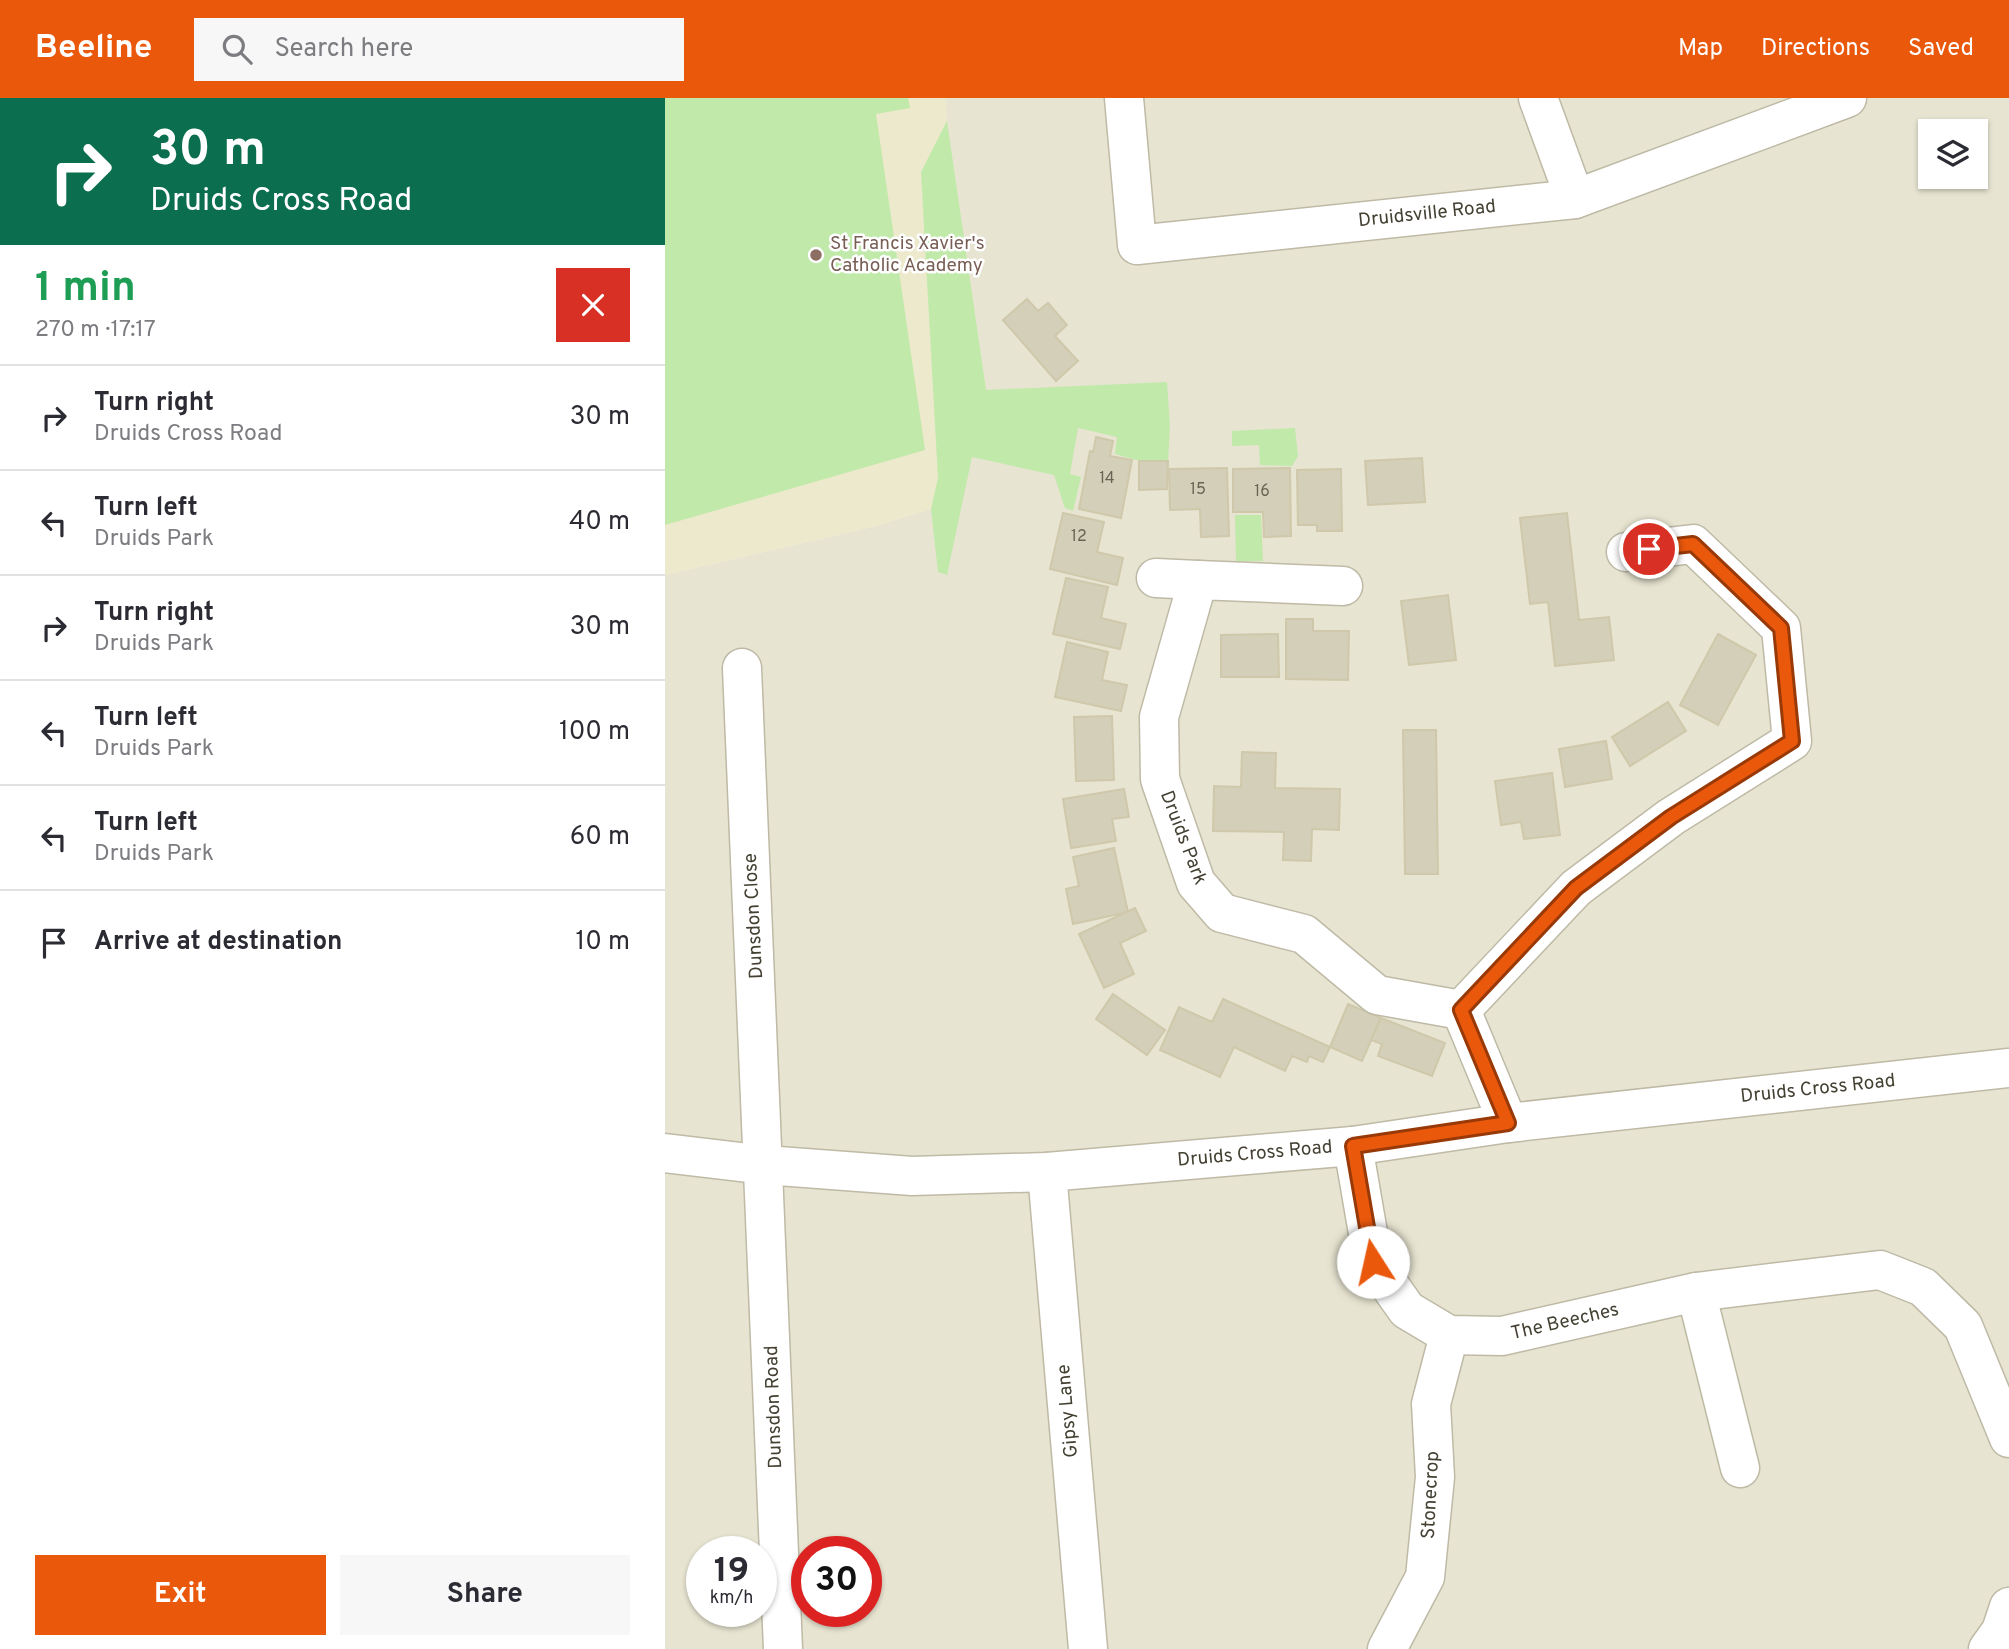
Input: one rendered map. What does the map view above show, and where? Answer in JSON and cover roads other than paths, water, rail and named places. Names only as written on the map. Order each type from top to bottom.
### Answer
[{"type":"street","name":"Druidsville Road","points":[[1124,98],[1137,244],[1575,199],[1847,98]]},
{"type":"street","points":[[1538,98],[1575,199]]},
{"type":"street","points":[[1508,1123],[1461,1010],[1576,888],[1671,817],[1792,741],[1781,628],[1693,544],[1626,552]]},
{"type":"street","points":[[1156,578],[1343,586]]},
{"type":"street","name":"Druids Park","points":[[1198,580],[1159,717],[1160,779],[1196,883],[1222,913],[1304,934],[1377,995],[1461,1010]]},
{"type":"street","name":"Dunsdon Close","points":[[742,668],[765,1165]]},
{"type":"street","name":"Druids Cross Road","points":[[665,1153],[765,1165],[912,1176],[1047,1172],[1353,1146],[1508,1123],[2009,1068]]},
{"type":"street","name":"The Beeches","points":[[1353,1146],[1373,1262],[1407,1310],[1449,1335],[1502,1336],[1696,1292],[1880,1270],[1923,1287],[1963,1326],[2009,1438]]},
{"type":"street","name":"Dunsdon Road","points":[[765,1165],[783,1649]]},
{"type":"street","name":"Gipsy Lane","points":[[1047,1172],[1088,1649]]},
{"type":"street","points":[[1696,1292],[1740,1468]]},
{"type":"street","name":"Stonecrop","points":[[1387,1649],[1425,1577],[1435,1477],[1431,1404],[1449,1335]]},
{"type":"street","points":[[1988,1649],[2001,1631],[2009,1607]]},
{"type":"place","name":"St Francis Xavier's Catholic Academy","points":[[816,255]]}]
